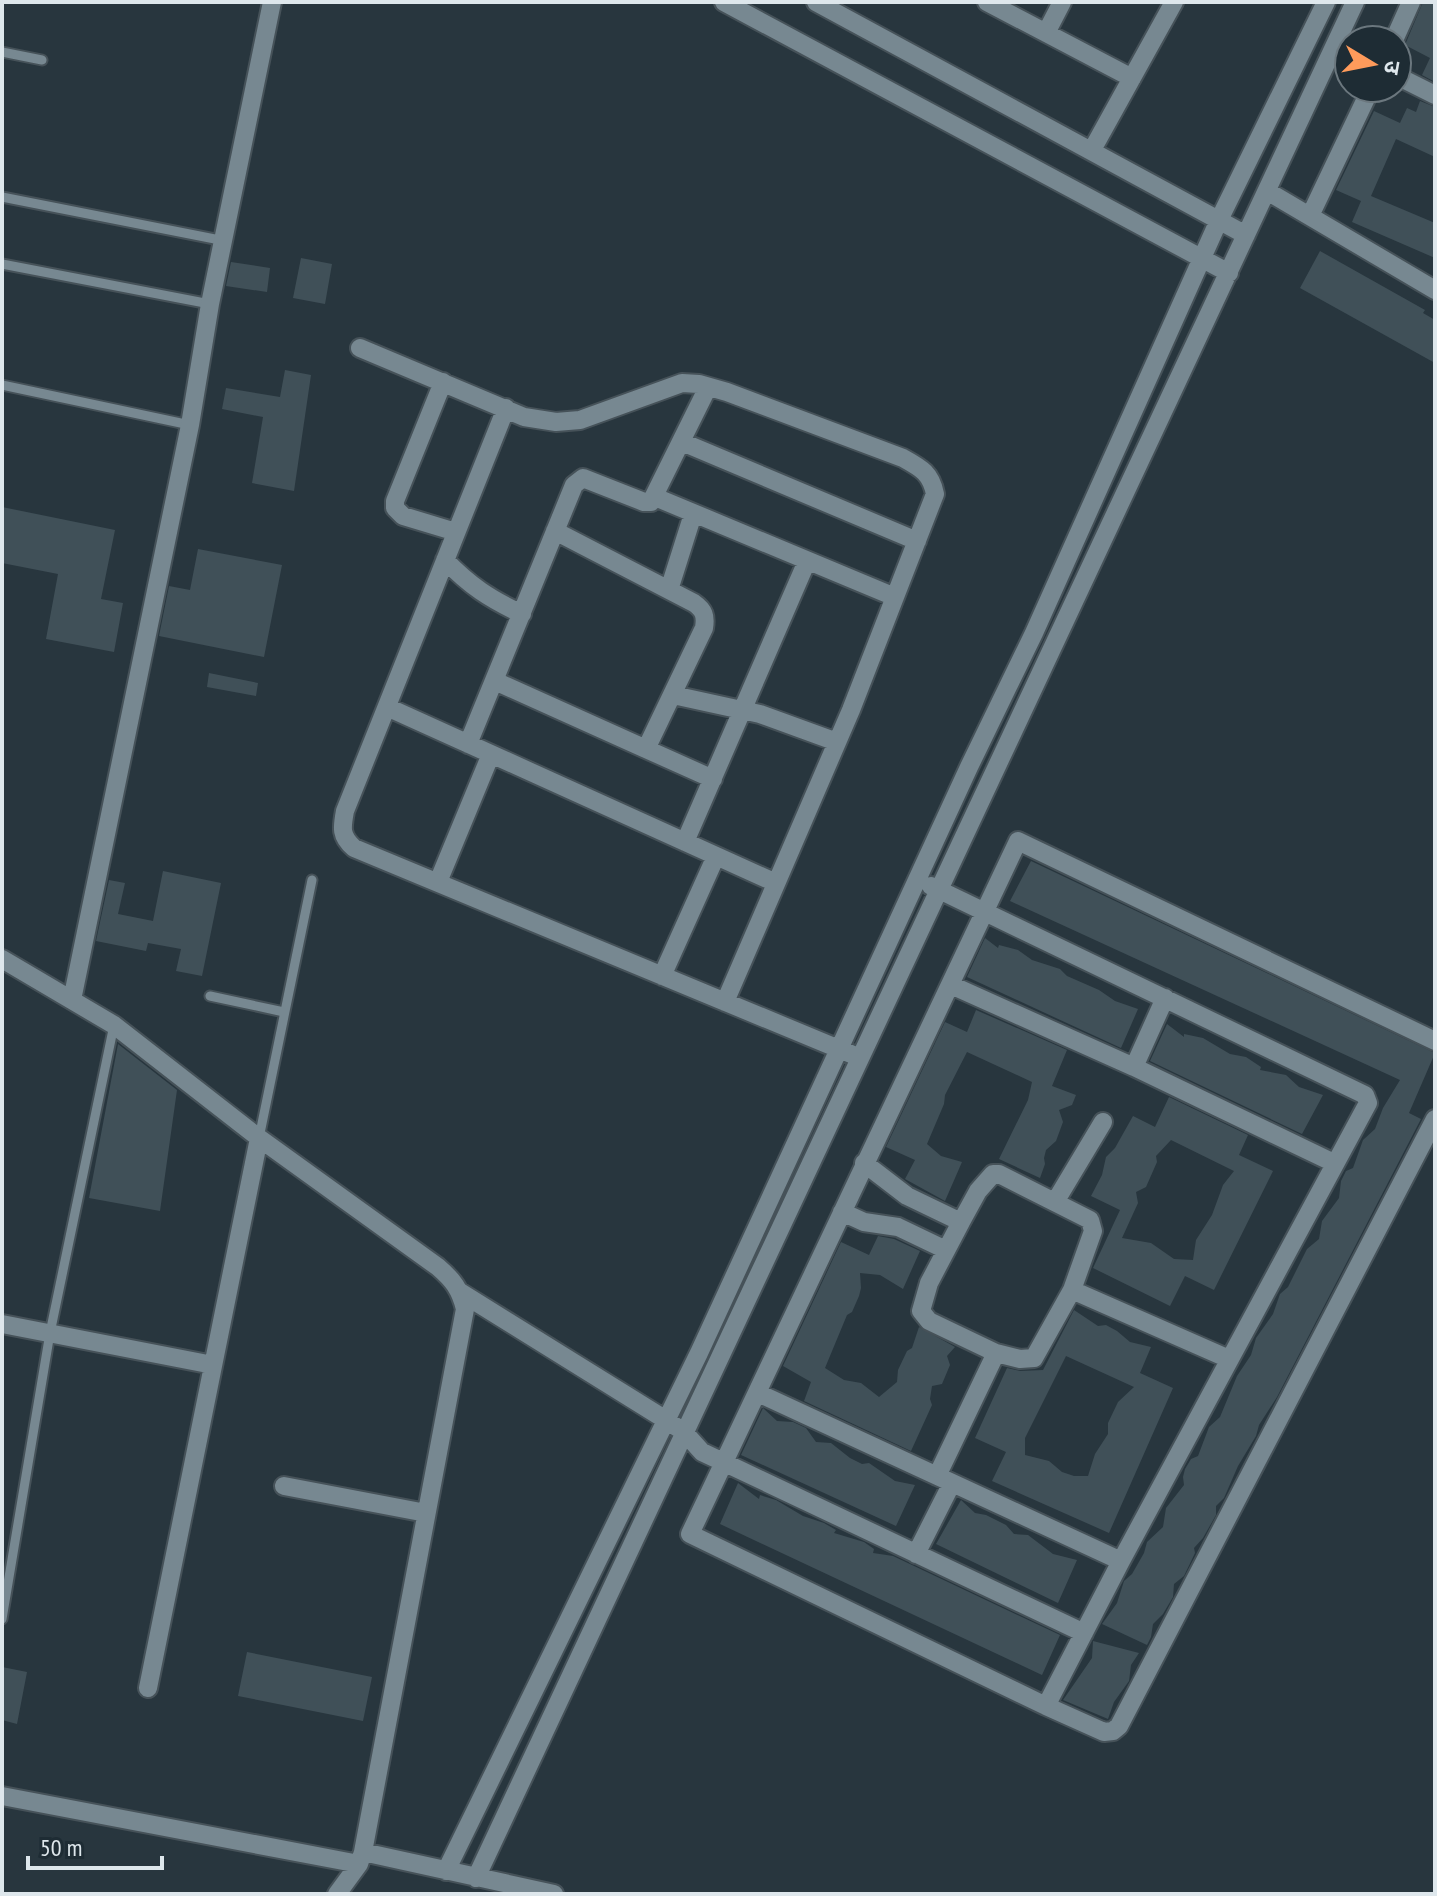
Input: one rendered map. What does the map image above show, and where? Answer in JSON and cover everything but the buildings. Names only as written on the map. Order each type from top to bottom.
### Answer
[{"type":"street","points":[[72,1000],[190,425],[210,304],[272,2]]},
{"type":"street","points":[[724,2],[1229,273]]},
{"type":"street","points":[[816,2],[1246,235]]},
{"type":"street","points":[[987,2],[1132,78]]},
{"type":"street","points":[[1046,33],[1062,2]]},
{"type":"street","points":[[1092,150],[1174,2]]},
{"type":"street","points":[[446,1871],[666,1420],[1071,552],[1219,220],[1326,2]]},
{"type":"street","points":[[476,1878],[1355,2]]},
{"type":"street","points":[[1401,24],[1411,2]]},
{"type":"street","points":[[1413,84],[1435,95]]},
{"type":"street","points":[[1310,216],[1363,104]]},
{"type":"street","points":[[1267,191],[1435,290]]},
{"type":"street","points":[[360,348],[524,417],[556,422],[580,420],[670,385],[708,387],[903,458],[926,470],[933,482],[935,494],[895,597],[837,742],[725,1002]]},
{"type":"street","points":[[443,382],[395,501],[395,508],[403,516],[456,532]]},
{"type":"street","points":[[468,744],[574,485],[583,478],[651,502],[708,387]]},
{"type":"street","points":[[506,408],[345,811],[342,830],[345,840],[354,848],[860,1058]]},
{"type":"street","points":[[682,442],[917,541]]},
{"type":"street","points":[[655,497],[895,597]]},
{"type":"street","points":[[669,590],[693,514]]},
{"type":"street","points":[[555,531],[699,607],[706,619],[646,749]]},
{"type":"street","points":[[445,560],[468,584],[490,599],[522,614]]},
{"type":"street","points":[[685,842],[807,561]]},
{"type":"street","points":[[495,681],[713,779]]},
{"type":"street","points":[[673,695],[760,714],[837,742]]},
{"type":"street","points":[[387,707],[776,883]]},
{"type":"street","points":[[438,882],[491,754]]},
{"type":"street","points":[[1435,1041],[1017,842],[690,1534],[1046,1706],[1104,1732],[1113,1731],[1119,1726],[1435,1119]]},
{"type":"street","points":[[662,976],[716,856]]},
{"type":"street","points":[[917,880],[1365,1095],[1368,1103],[1046,1706]]},
{"type":"street","points":[[2,959],[114,1025],[259,1138],[438,1267],[453,1279],[460,1292],[465,1309],[361,1858],[337,1894]]},
{"type":"street","points":[[951,985],[1134,1067],[1334,1163]]},
{"type":"street","points":[[1134,1067],[1165,998]]},
{"type":"street","points":[[1055,1202],[1103,1122]]},
{"type":"street","points":[[148,1688],[259,1138]]},
{"type":"street","points":[[864,1163],[907,1196],[961,1222]]},
{"type":"street","points":[[993,1174],[999,1174],[1090,1220],[1093,1231],[1084,1262],[1034,1358],[1028,1360],[996,1353],[929,1321],[921,1311],[929,1283],[961,1222],[978,1191],[993,1174]]},
{"type":"street","points":[[842,1212],[864,1222],[898,1227],[946,1250]]},
{"type":"street","points":[[1072,1290],[1229,1359]]},
{"type":"street","points":[[460,1292],[666,1420],[684,1432],[702,1452],[1084,1633]]},
{"type":"street","points":[[2,1324],[213,1365]]},
{"type":"street","points":[[916,1554],[996,1353]]},
{"type":"street","points":[[758,1393],[1121,1561]]},
{"type":"street","points":[[284,1486],[426,1513]]},
{"type":"street","points":[[2,1796],[446,1871],[554,1894]]},
{"type":"lane","points":[[2,52],[42,60]]},
{"type":"lane","points":[[2,197],[225,241]]},
{"type":"lane","points":[[2,264],[210,304]]},
{"type":"lane","points":[[2,385],[190,425]]},
{"type":"lane","points":[[259,1138],[312,880]]},
{"type":"lane","points":[[210,996],[284,1012]]},
{"type":"lane","points":[[2,1619],[50,1333],[114,1025]]}]
